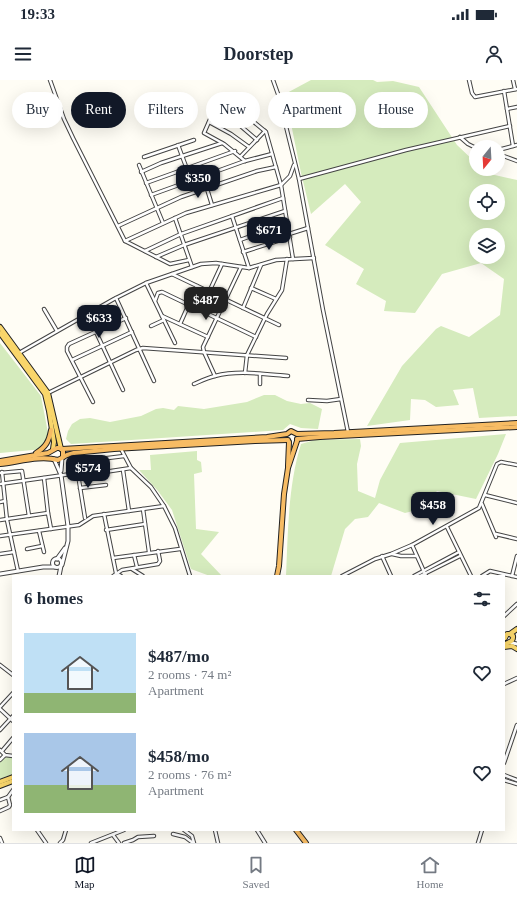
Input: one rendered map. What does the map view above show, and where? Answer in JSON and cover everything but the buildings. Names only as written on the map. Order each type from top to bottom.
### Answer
[{"type":"highway","points":[[0,464],[39,458],[54,458],[58,460],[74,453],[120,447],[260,437],[288,434],[291,432],[297,434],[348,432],[517,423]]},
{"type":"highway","points":[[0,461],[48,453],[57,448],[120,447],[255,441],[293,442],[297,440],[320,437],[517,427]]},
{"type":"highway","points":[[33,455],[42,450],[48,444],[52,430]]},
{"type":"highway","points":[[277,575],[284,494],[288,468],[288,434]]},
{"type":"highway","points":[[288,468],[297,440],[297,434]]},
{"type":"highway","points":[[62,449],[64,453],[63,457]]},
{"type":"highway","points":[[53,450],[52,453],[54,458]]},
{"type":"highway","points":[[297,831],[306,843]]},
{"type":"main road","points":[[0,327],[48,393],[62,449]]},
{"type":"main road","points":[[0,333],[45,394],[54,442],[53,450]]},
{"type":"main road","points":[[506,635],[517,629]]},
{"type":"main road","points":[[506,635],[513,636],[511,641]]},
{"type":"main road","points":[[506,635],[511,641],[512,646],[517,649]]},
{"type":"main road","points":[[0,782],[12,777]]},
{"type":"main road","points":[[0,786],[12,781]]},
{"type":"street","points":[[50,80],[70,132],[125,241],[170,264],[189,260]]},
{"type":"street","points":[[273,80],[278,94],[299,179],[323,310],[348,432]]},
{"type":"street","points":[[470,80],[472,93],[475,97],[516,89],[513,80]]},
{"type":"street","points":[[504,91],[513,146]]},
{"type":"street","points":[[507,109],[517,107]]},
{"type":"street","points":[[260,126],[266,130],[281,184],[293,259]]},
{"type":"street","points":[[299,179],[371,159],[510,126]]},
{"type":"street","points":[[206,128],[204,133],[223,143],[241,156],[245,161]]},
{"type":"street","points":[[220,128],[231,134],[249,148]]},
{"type":"street","points":[[243,128],[257,140]]},
{"type":"street","points":[[241,156],[266,130]]},
{"type":"street","points":[[460,137],[469,144]]},
{"type":"street","points":[[144,157],[194,140]]},
{"type":"street","points":[[141,172],[161,163],[223,143]]},
{"type":"street","points":[[178,145],[191,180]]},
{"type":"street","points":[[505,148],[517,145]]},
{"type":"street","points":[[146,183],[235,152]]},
{"type":"street","points":[[151,195],[245,161],[272,154]]},
{"type":"street","points":[[505,157],[517,161]]},
{"type":"street","points":[[125,241],[175,218],[281,184],[290,176],[294,163]]},
{"type":"street","points":[[139,165],[163,224]]},
{"type":"street","points":[[118,226],[181,197],[257,171],[276,167]]},
{"type":"street","points":[[203,176],[212,205]]},
{"type":"street","points":[[145,251],[181,234],[283,198]]},
{"type":"street","points":[[156,258],[184,245],[285,211]]},
{"type":"street","points":[[232,216],[249,268]]},
{"type":"street","points":[[175,218],[192,267]]},
{"type":"street","points":[[240,240],[287,223]]},
{"type":"street","points":[[244,252],[308,228]]},
{"type":"street","points":[[19,353],[57,330],[146,283],[192,267],[208,263],[249,268],[270,261],[314,258]]},
{"type":"street","points":[[245,373],[247,355],[283,286],[287,259]]},
{"type":"street","points":[[209,292],[222,264]]},
{"type":"street","points":[[243,308],[261,265]]},
{"type":"street","points":[[215,376],[203,347],[241,267]]},
{"type":"street","points":[[171,274],[279,325]]},
{"type":"street","points":[[146,283],[175,343]]},
{"type":"street","points":[[180,324],[197,286]]},
{"type":"street","points":[[251,288],[276,299]]},
{"type":"street","points":[[155,301],[158,293],[161,292],[256,337]]},
{"type":"street","points":[[116,298],[154,380]]},
{"type":"street","points":[[44,309],[57,330]]},
{"type":"street","points":[[162,316],[208,337]]},
{"type":"street","points":[[93,402],[66,349],[68,346],[126,318]]},
{"type":"street","points":[[151,326],[164,320]]},
{"type":"street","points":[[96,332],[124,390]]},
{"type":"street","points":[[72,360],[132,332]]},
{"type":"street","points":[[48,393],[140,348],[286,358]]},
{"type":"street","points":[[194,384],[215,376],[245,373],[288,376]]},
{"type":"street","points":[[260,374],[260,384]]},
{"type":"street","points":[[308,400],[327,401],[341,399]]},
{"type":"street","points":[[120,447],[131,468],[151,487],[164,506],[175,528],[180,549],[190,575]]},
{"type":"street","points":[[85,518],[76,462],[124,456]]},
{"type":"street","points":[[58,575],[68,536],[61,475],[63,457]]},
{"type":"street","points":[[54,458],[61,475]]},
{"type":"street","points":[[344,575],[382,556],[391,554],[412,545],[479,508],[499,462],[517,465]]},
{"type":"street","points":[[2,484],[61,475],[131,468]]},
{"type":"street","points":[[123,470],[129,511]]},
{"type":"street","points":[[18,571],[1,473],[22,471],[29,516]]},
{"type":"street","points":[[44,478],[51,529]]},
{"type":"street","points":[[80,488],[106,485]]},
{"type":"street","points":[[485,495],[517,503]]},
{"type":"street","points":[[0,502],[5,501]]},
{"type":"street","points":[[482,504],[496,536],[517,539]]},
{"type":"street","points":[[0,536],[79,525],[91,517],[104,514],[164,506]]},
{"type":"street","points":[[143,509],[149,552]]},
{"type":"street","points":[[0,520],[48,513]]},
{"type":"street","points":[[104,514],[106,530],[116,573],[119,575]]},
{"type":"street","points":[[106,530],[145,524]]},
{"type":"street","points":[[447,527],[470,575]]},
{"type":"street","points":[[39,531],[44,552]]},
{"type":"street","points":[[412,545],[425,574]]},
{"type":"street","points":[[27,549],[42,546]]},
{"type":"street","points":[[43,567],[57,558],[66,547]]},
{"type":"street","points":[[113,558],[180,549]]},
{"type":"street","points":[[116,573],[122,570],[159,564],[158,551]]},
{"type":"street","points":[[0,554],[14,552]]},
{"type":"street","points":[[425,574],[458,552]]},
{"type":"street","points":[[391,554],[416,556]]},
{"type":"street","points":[[134,555],[137,568]]},
{"type":"street","points":[[382,556],[391,575]]},
{"type":"street","points":[[425,574],[460,556]]},
{"type":"street","points":[[512,576],[517,556]]},
{"type":"street","points":[[57,558],[61,560],[61,565]]},
{"type":"street","points":[[53,561],[53,565],[58,575]]},
{"type":"street","points":[[0,574],[61,565]]},
{"type":"street","points":[[132,568],[142,575]]},
{"type":"street","points":[[484,575],[490,571],[517,577]]},
{"type":"street","points":[[505,615],[517,604]]},
{"type":"street","points":[[511,641],[517,644]]},
{"type":"street","points":[[0,665],[12,674]]},
{"type":"street","points":[[505,684],[517,678]]},
{"type":"street","points":[[0,730],[12,720],[0,708],[12,694]]},
{"type":"street","points":[[505,761],[517,725]]},
{"type":"street","points":[[12,739],[1,750],[5,754],[12,756]]},
{"type":"street","points":[[0,760],[5,754]]},
{"type":"street","points":[[505,775],[517,780]]},
{"type":"street","points":[[505,780],[517,784]]},
{"type":"street","points":[[0,800],[8,797],[12,791]]},
{"type":"street","points":[[0,811],[9,807],[8,797]]},
{"type":"street","points":[[38,831],[46,843]]},
{"type":"street","points":[[60,843],[63,840],[66,831]]},
{"type":"street","points":[[91,843],[121,831]]},
{"type":"street","points":[[185,831],[192,836],[193,843]]},
{"type":"street","points":[[215,831],[218,843]]},
{"type":"street","points":[[258,831],[265,843]]},
{"type":"street","points":[[478,843],[482,831]]},
{"type":"street","points":[[173,834],[185,837],[193,843]]},
{"type":"street","points":[[113,835],[119,843]]},
{"type":"street","points":[[124,843],[138,837],[154,836]]},
{"type":"street","points":[[0,838],[2,843]]},
{"type":"green space","points":[[311,80],[373,80],[377,82],[393,81],[419,87],[422,92],[364,92],[364,128],[428,128],[428,101],[457,145],[469,156],[469,176],[499,176],[517,180],[517,416],[479,418],[473,388],[453,390],[459,405],[436,407],[425,400],[411,399],[410,420],[367,426],[402,366],[436,329],[441,326],[469,337],[500,315],[504,279],[482,264],[505,264],[505,228],[469,228],[469,264],[477,264],[442,274],[415,313],[384,311],[386,301],[356,284],[364,269],[325,245],[361,202],[345,184],[311,214],[292,128],[356,128],[356,92],[289,92]]},
{"type":"green space","points":[[0,343],[41,396],[48,433],[44,449],[0,453]]},
{"type":"green space","points":[[264,395],[275,395],[287,401],[301,404],[310,403],[322,409],[318,429],[301,428],[290,424],[283,430],[71,444],[66,439],[72,424],[80,419],[90,418],[110,422],[141,416],[156,409],[163,408],[174,410],[178,406],[204,409],[247,402]]},
{"type":"green space","points":[[506,434],[476,499],[437,491],[421,509],[405,513],[379,503],[368,517],[355,519],[345,529],[331,575],[286,575],[291,493],[293,476],[301,444],[315,440],[360,439],[361,446],[357,464],[358,491],[375,498],[380,480],[400,443]]},
{"type":"green space","points":[[197,451],[197,460],[201,462],[202,472],[194,474],[196,529],[219,532],[201,554],[221,575],[207,575],[191,569],[172,510],[158,491],[139,470],[151,470],[150,455]]},
{"type":"green space","points":[[6,757],[12,757],[12,774],[0,779],[0,762]]}]
